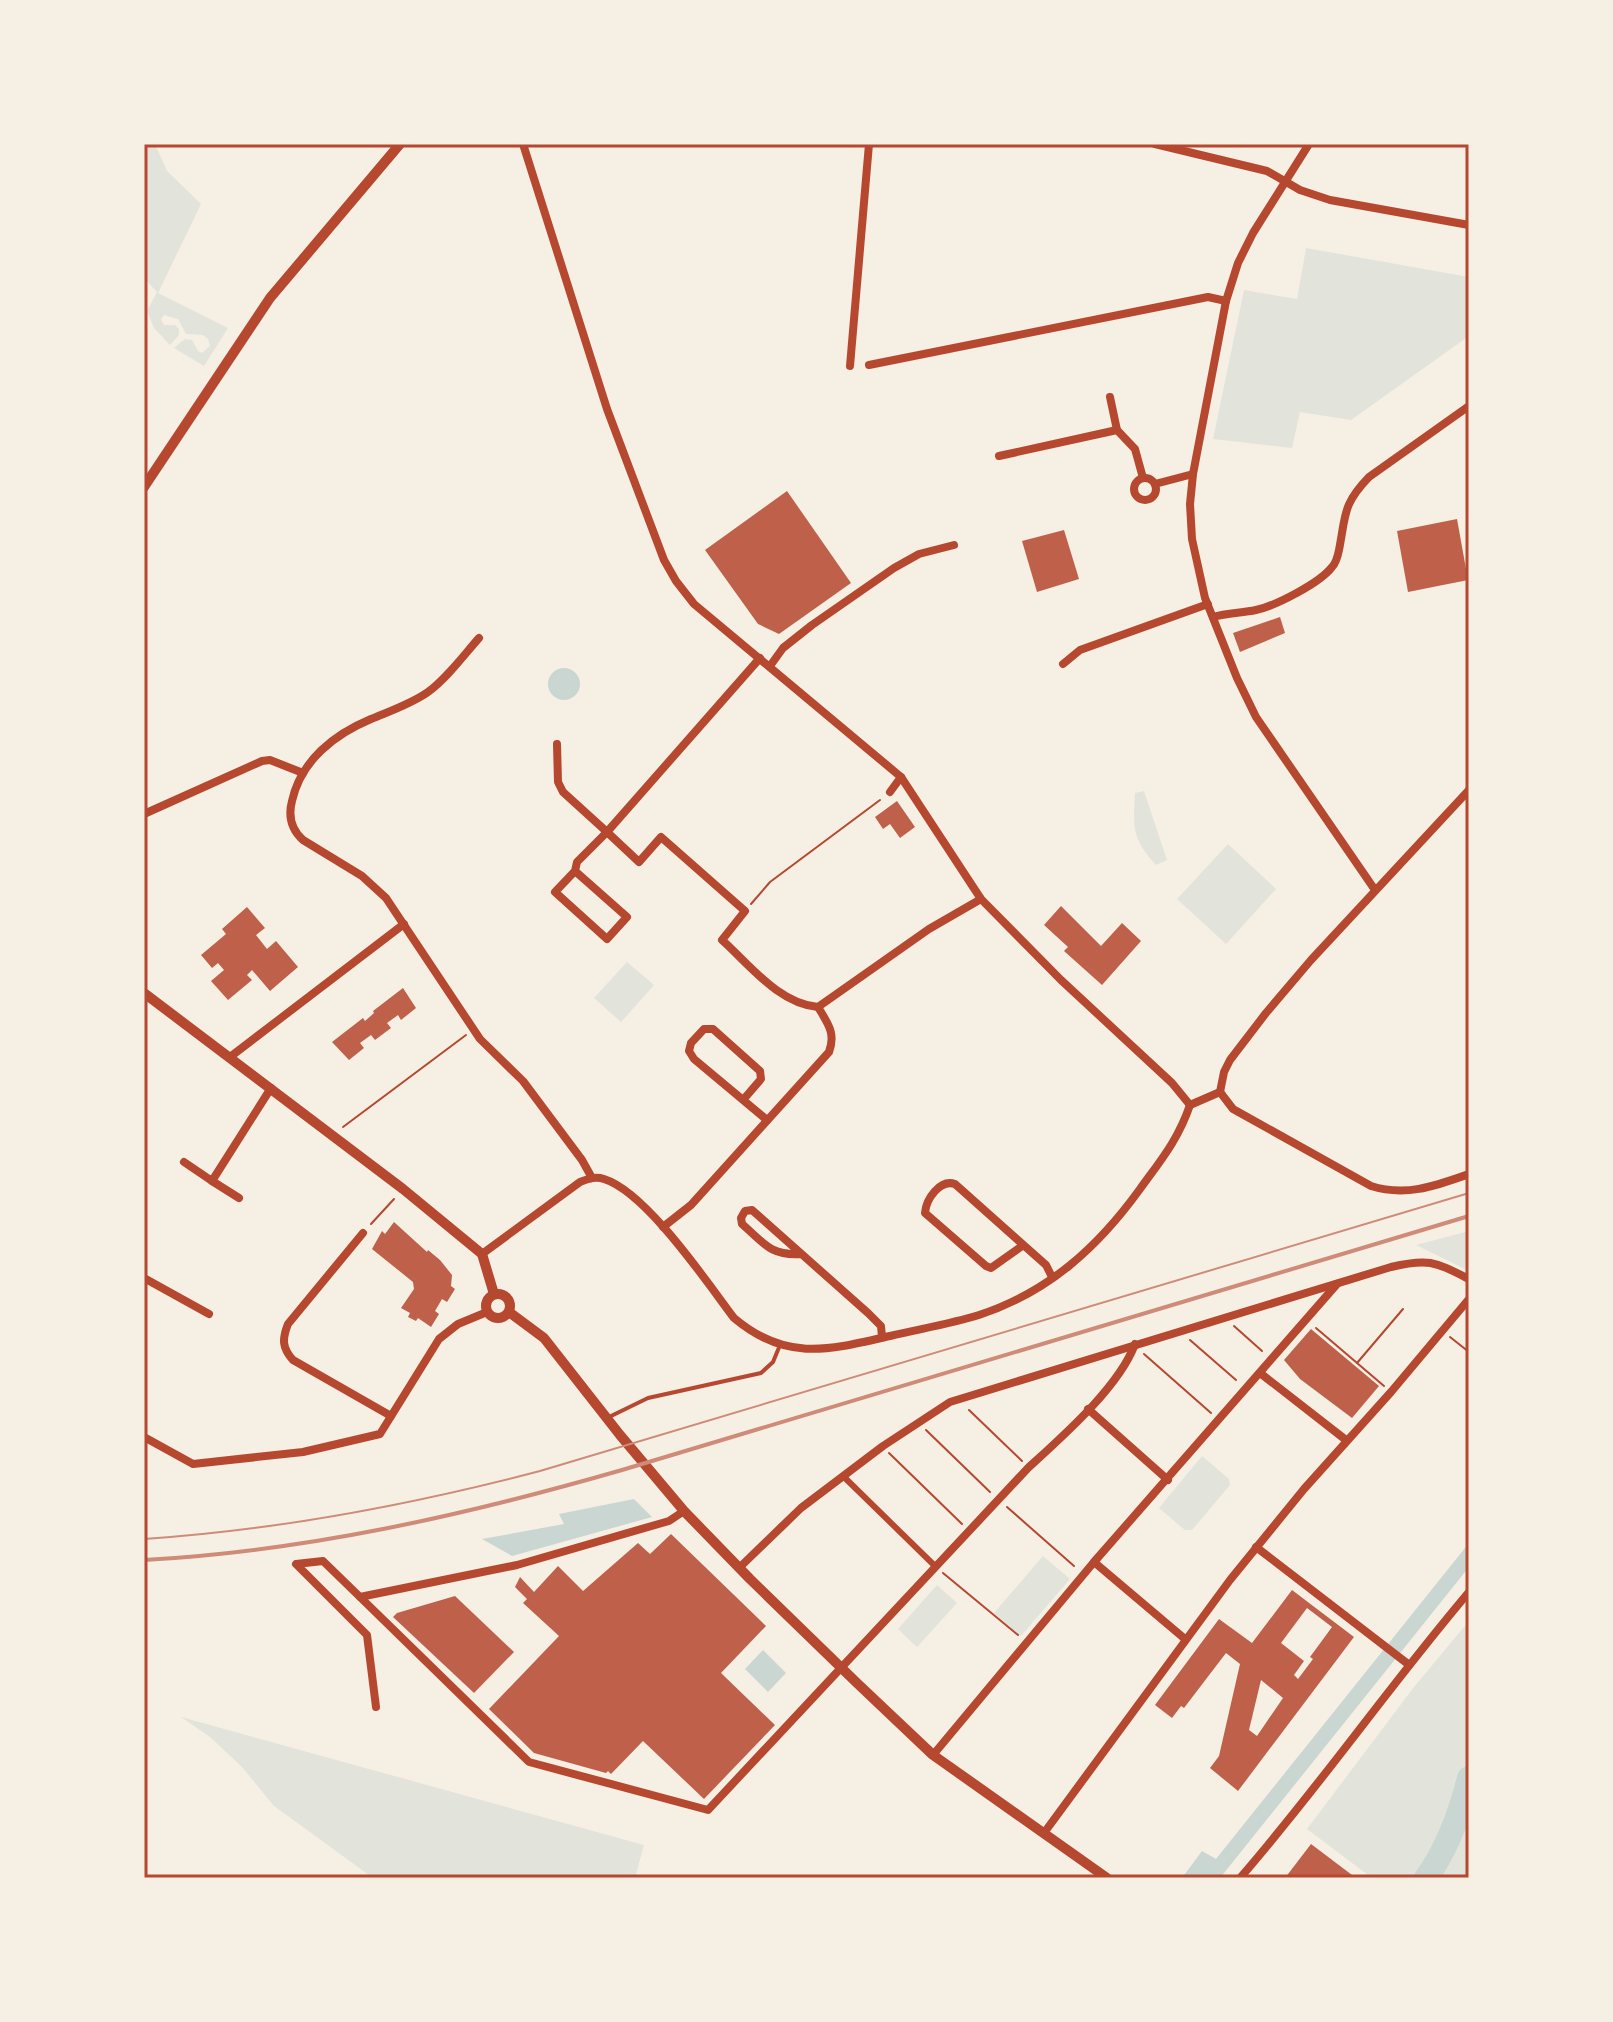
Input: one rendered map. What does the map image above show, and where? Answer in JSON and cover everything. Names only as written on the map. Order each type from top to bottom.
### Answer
[{"type":"street","points":[[144,487],[270,298],[400,144]]},
{"type":"street","points":[[523,144],[604,399],[664,560],[676,581],[694,604],[901,777],[981,899],[1061,980],[1172,1083],[1190,1105]]},
{"type":"street","points":[[850,366],[869,144]]},
{"type":"street","points":[[1155,144],[1267,171],[1300,190],[1330,200],[1469,225]]},
{"type":"street","points":[[1309,144],[1253,233],[1238,263],[1226,301],[1193,474],[1190,504],[1192,539],[1198,574],[1208,604],[1237,678],[1263,729],[1375,890]]},
{"type":"street","points":[[869,365],[1208,297],[1226,301]]},
{"type":"street","points":[[1110,397],[1117,430],[1135,449],[1143,478]]},
{"type":"street","points":[[1213,617],[1258,610],[1313,583],[1332,567],[1338,554],[1347,502],[1357,490],[1369,477],[1469,406]]},
{"type":"street","points":[[999,456],[1117,430]]},
{"type":"street","points":[[1155,484],[1193,474]]},
{"type":"street","points":[[1143,478],[1155,484],[1155,495],[1149,500],[1141,500],[1135,495],[1136,482],[1143,478]]},
{"type":"street","points":[[770,666],[783,648],[812,625],[894,568],[919,554],[954,545]]},
{"type":"street","points":[[1063,664],[1080,650],[1208,604]]},
{"type":"street","points":[[479,638],[427,693],[340,736],[314,756],[303,773],[291,804],[292,824],[295,833],[374,885],[404,924],[473,1029],[486,1046],[523,1081],[592,1178]]},
{"type":"street","points":[[575,871],[627,917],[607,939],[555,892],[575,871],[577,862],[760,658]]},
{"type":"street","points":[[557,744],[558,782],[563,792],[639,862],[661,837],[745,911],[722,940],[785,997],[802,1006],[818,1007],[929,929],[981,899]]},
{"type":"street","points":[[144,814],[262,761],[270,760],[303,773]]},
{"type":"street","points":[[890,792],[901,777]]},
{"type":"street","points":[[1469,790],[1311,960],[1239,1047],[1224,1072],[1220,1092],[1233,1109],[1371,1186],[1391,1191],[1411,1191],[1469,1174]]},
{"type":"street","points":[[230,1057],[404,924]]},
{"type":"street","points":[[144,993],[403,1189],[482,1254],[494,1294]]},
{"type":"street","points":[[663,1227],[691,1205],[829,1052],[834,1040],[832,1029],[818,1007]]},
{"type":"street","points":[[743,1100],[761,1079],[760,1071],[713,1029],[704,1029],[691,1043],[689,1051],[694,1059],[743,1100],[767,1120]]},
{"type":"street","points":[[212,1181],[271,1088]]},
{"type":"street","points":[[482,1254],[573,1187],[592,1178],[606,1179],[650,1211],[734,1318],[749,1331],[780,1345],[826,1350],[977,1315],[1017,1299],[1052,1277],[1088,1251],[1115,1223],[1179,1135],[1190,1105],[1220,1092]]},
{"type":"street","points":[[184,1162],[239,1198]]},
{"type":"street","points":[[1022,1246],[991,1268],[986,1266],[925,1213],[927,1202],[943,1184],[955,1184],[1046,1265],[1052,1277]]},
{"type":"street","points":[[801,1254],[775,1252],[742,1224],[745,1211],[752,1210],[868,1313],[881,1326],[882,1337]]},
{"type":"street","points":[[363,1233],[288,1324],[283,1336],[284,1350],[293,1360],[391,1416]]},
{"type":"street","points":[[739,1568],[801,1508],[950,1402],[1182,1329],[1418,1260],[1436,1263],[1469,1279]]},
{"type":"street","points":[[144,1278],[209,1314]]},
{"type":"street","points":[[933,1755],[1094,1562],[1338,1283]]},
{"type":"street","points":[[494,1294],[503,1294],[509,1300],[509,1312],[500,1318],[492,1317],[487,1312],[487,1301],[494,1294]]},
{"type":"street","points":[[1044,1833],[1256,1547],[1469,1299]]},
{"type":"street","points":[[144,1437],[193,1464],[303,1452],[380,1434],[439,1339],[458,1324],[487,1312]]},
{"type":"street","points":[[509,1312],[544,1338],[684,1511],[841,1668],[933,1755],[1107,1878]]},
{"type":"street","points":[[376,1707],[367,1635],[296,1564],[323,1561],[529,1762],[708,1810],[1028,1468],[1088,1409],[1126,1365],[1135,1344]]},
{"type":"street","points":[[1260,1373],[1346,1440]]},
{"type":"street","points":[[1088,1409],[1168,1480]]},
{"type":"street","points":[[843,1476],[936,1567]]},
{"type":"street","points":[[360,1597],[517,1565],[669,1521],[684,1511]]},
{"type":"street","points":[[1256,1547],[1408,1664]]},
{"type":"street","points":[[1094,1562],[1185,1639]]},
{"type":"street","points":[[1240,1878],[1289,1820],[1408,1664],[1469,1592]]},
{"type":"lane","points":[[607,1419],[648,1398],[761,1373],[773,1362],[780,1345]]},
{"type":"path","points":[[745,911],[770,882],[890,792]]},
{"type":"path","points":[[332,1135],[473,1029]]},
{"type":"path","points":[[363,1233],[403,1189]]},
{"type":"path","points":[[1357,1363],[1403,1309]]},
{"type":"path","points":[[1224,1317],[1272,1359]]},
{"type":"path","points":[[1307,1320],[1391,1392]]},
{"type":"path","points":[[1182,1329],[1186,1336],[1247,1389]]},
{"type":"path","points":[[1443,1331],[1469,1352]]},
{"type":"path","points":[[1135,1344],[1220,1421]]},
{"type":"path","points":[[966,1407],[1028,1468]]},
{"type":"path","points":[[927,1432],[998,1500],[1084,1575]]},
{"type":"path","points":[[891,1456],[969,1531]]},
{"type":"path","points":[[936,1567],[1028,1644]]},
{"type":"shaded area","points":[[144,144],[155,144],[167,171],[201,204],[158,293],[228,328],[204,366],[174,348],[185,339],[192,340],[202,353],[210,346],[208,339],[203,335],[186,334],[178,319],[164,315],[161,319],[164,325],[175,325],[179,329],[179,335],[170,345],[154,328],[147,311],[157,292],[144,278]]},
{"type":"shaded area","points":[[1306,248],[1469,277],[1469,336],[1351,420],[1300,412],[1292,448],[1213,439],[1244,290],[1297,299]]},
{"type":"shaded area","points":[[564,668],[575,673],[580,684],[575,695],[564,700],[553,695],[548,684],[553,673]]},
{"type":"shaded area","points":[[1144,791],[1167,860],[1156,865],[1142,848],[1136,832],[1135,793]]},
{"type":"shaded area","points":[[1228,844],[1276,889],[1226,944],[1177,899]]},
{"type":"shaded area","points":[[627,962],[654,985],[621,1022],[594,998]]},
{"type":"shaded area","points":[[1469,1231],[1469,1271],[1416,1245]]},
{"type":"shaded area","points":[[1202,1456],[1229,1479],[1230,1485],[1192,1530],[1185,1530],[1159,1508]]},
{"type":"shaded area","points":[[634,1499],[652,1517],[512,1556],[482,1539],[564,1524],[559,1514]]},
{"type":"shaded area","points":[[1469,1543],[1469,1567],[1220,1878],[1182,1878],[1202,1851],[1216,1859]]},
{"type":"shaded area","points":[[1043,1556],[1070,1579],[1021,1636],[994,1613]]},
{"type":"shaded area","points":[[937,1585],[957,1603],[917,1647],[898,1629]]},
{"type":"shaded area","points":[[1469,1621],[1469,1878],[1372,1878],[1307,1829],[1414,1687]]},
{"type":"shaded area","points":[[763,1650],[786,1673],[768,1692],[745,1669]]},
{"type":"shaded area","points":[[181,1717],[644,1845],[635,1878],[373,1878],[274,1806],[242,1767],[210,1737]]},
{"type":"building","points":[[787,491],[851,583],[779,634],[758,624],[705,550]]},
{"type":"building","points":[[1457,519],[1468,580],[1408,592],[1397,531]]},
{"type":"building","points":[[1064,530],[1079,579],[1037,592],[1022,541]]},
{"type":"building","points":[[1280,617],[1285,633],[1240,652],[1233,633]]},
{"type":"building","points":[[897,801],[915,827],[900,838],[890,824],[883,829],[875,817]]},
{"type":"building","points":[[1061,906],[1101,946],[1122,923],[1141,941],[1102,985],[1064,951],[1068,947],[1044,925]]},
{"type":"building","points":[[247,907],[265,928],[256,935],[267,949],[276,941],[298,967],[270,991],[252,970],[247,975],[252,980],[228,1000],[211,981],[224,970],[218,963],[212,968],[201,955],[226,934],[222,929]]},
{"type":"building","points":[[403,988],[416,1008],[401,1020],[398,1015],[387,1023],[391,1028],[375,1040],[371,1035],[360,1043],[364,1048],[349,1060],[332,1042],[363,1018],[365,1021]]},
{"type":"building","points":[[394,1222],[440,1260],[452,1275],[451,1286],[455,1289],[447,1302],[442,1299],[435,1311],[439,1314],[431,1327],[418,1318],[416,1321],[408,1317],[410,1313],[401,1308],[414,1289],[413,1282],[372,1249],[382,1231],[385,1234]]},
{"type":"building","points":[[1311,1329],[1379,1386],[1352,1418],[1300,1379],[1284,1360]]},
{"type":"building","points":[[671,1534],[766,1626],[721,1673],[775,1725],[704,1799],[643,1741],[611,1774],[606,1773],[534,1753],[489,1709],[559,1636],[523,1603],[527,1599],[515,1587],[520,1577],[534,1592],[558,1566],[583,1591],[638,1543],[650,1554]]},
{"type":"building","points":[[1292,1590],[1354,1637],[1238,1791],[1210,1768],[1219,1756],[1240,1664],[1226,1653],[1184,1708],[1181,1706],[1172,1718],[1155,1705],[1219,1619],[1252,1643]],"holes":[[[1307,1608],[1332,1627],[1298,1679],[1294,1675],[1304,1661],[1281,1643]],[[1261,1680],[1283,1698],[1257,1736],[1249,1730]]]},
{"type":"building","points":[[455,1596],[514,1652],[474,1693],[393,1617],[397,1613]]},
{"type":"building","points":[[1311,1844],[1356,1878],[1285,1878]]},
{"type":"waterway","points":[[1426,1878],[1452,1830],[1469,1778]]},
{"type":"tram line","points":[[144,1539],[244,1529],[344,1514],[442,1495],[540,1471],[1469,1193]]},
{"type":"railway","points":[[144,1560],[326,1539],[504,1502],[622,1470],[1469,1216]]}]
